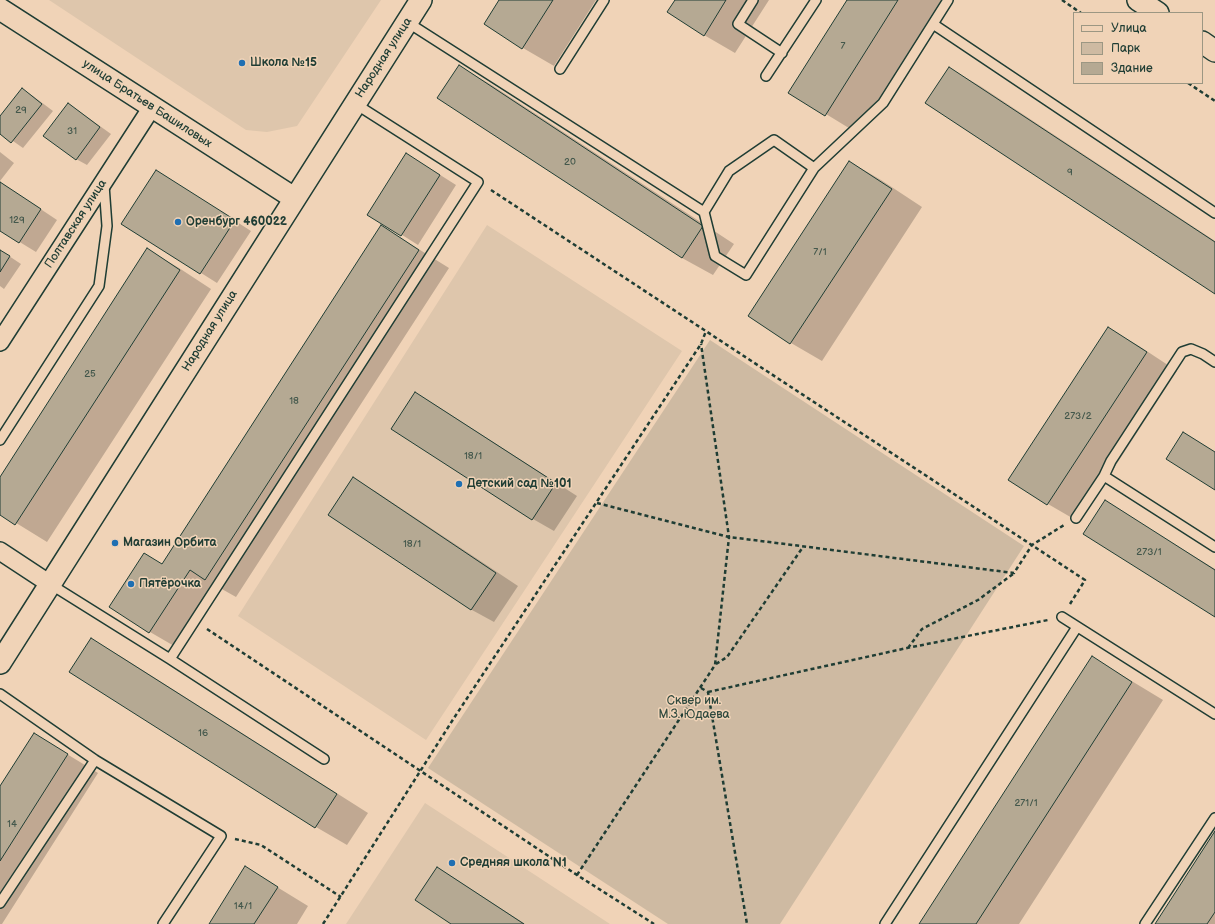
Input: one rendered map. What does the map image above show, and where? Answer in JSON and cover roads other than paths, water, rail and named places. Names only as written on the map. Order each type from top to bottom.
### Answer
[{"type":"street","name":"Народная улица","points":[[0,663],[421,0]]},
{"type":"street","points":[[1138,0],[1156,12]]},
{"type":"street","name":"улица Братьев Башиловых","points":[[0,9],[294,198]]},
{"type":"street","points":[[1203,43],[1215,51]]},
{"type":"street","name":"Полтавская улица","points":[[0,342],[152,107]]},
{"type":"street","points":[[0,551],[50,584]]},
{"type":"lane","points":[[560,68],[604,0]]},
{"type":"lane","points":[[753,0],[738,24],[782,53]]},
{"type":"lane","points":[[766,76],[816,0]]},
{"type":"lane","points":[[407,22],[704,212],[715,256],[746,275],[814,168],[883,103],[948,0]]},
{"type":"lane","points":[[933,24],[1215,213]]},
{"type":"lane","points":[[170,659],[196,621],[478,182],[354,104]]},
{"type":"lane","points":[[704,212],[729,171],[774,140],[814,168]]},
{"type":"lane","points":[[0,440],[99,286],[107,226],[104,182]]},
{"type":"lane","points":[[1076,518],[1182,352],[1191,349],[1203,354],[1215,362]]},
{"type":"lane","points":[[1104,476],[1215,547]]},
{"type":"lane","points":[[50,584],[170,659],[324,759]]},
{"type":"lane","points":[[1062,617],[1215,714]]},
{"type":"lane","points":[[885,924],[1077,627]]},
{"type":"lane","points":[[0,694],[95,760],[221,836],[163,924]]},
{"type":"lane","points":[[0,903],[95,760]]},
{"type":"lane","points":[[1145,924],[1215,818]]},
{"type":"place","name":"Школа №15","points":[[242,63]]},
{"type":"place","name":"Оренбург 460022","points":[[178,222]]},
{"type":"place","name":"Детский сад №101","points":[[459,484]]},
{"type":"place","name":"Магазин Орбита","points":[[115,543]]},
{"type":"place","name":"Пятёрочка","points":[[131,584]]},
{"type":"place","name":"Средняя школа N1","points":[[452,863]]},
{"type":"park label","name":"Сквер им. М.З. Юдаева","points":[[694,708]]}]
